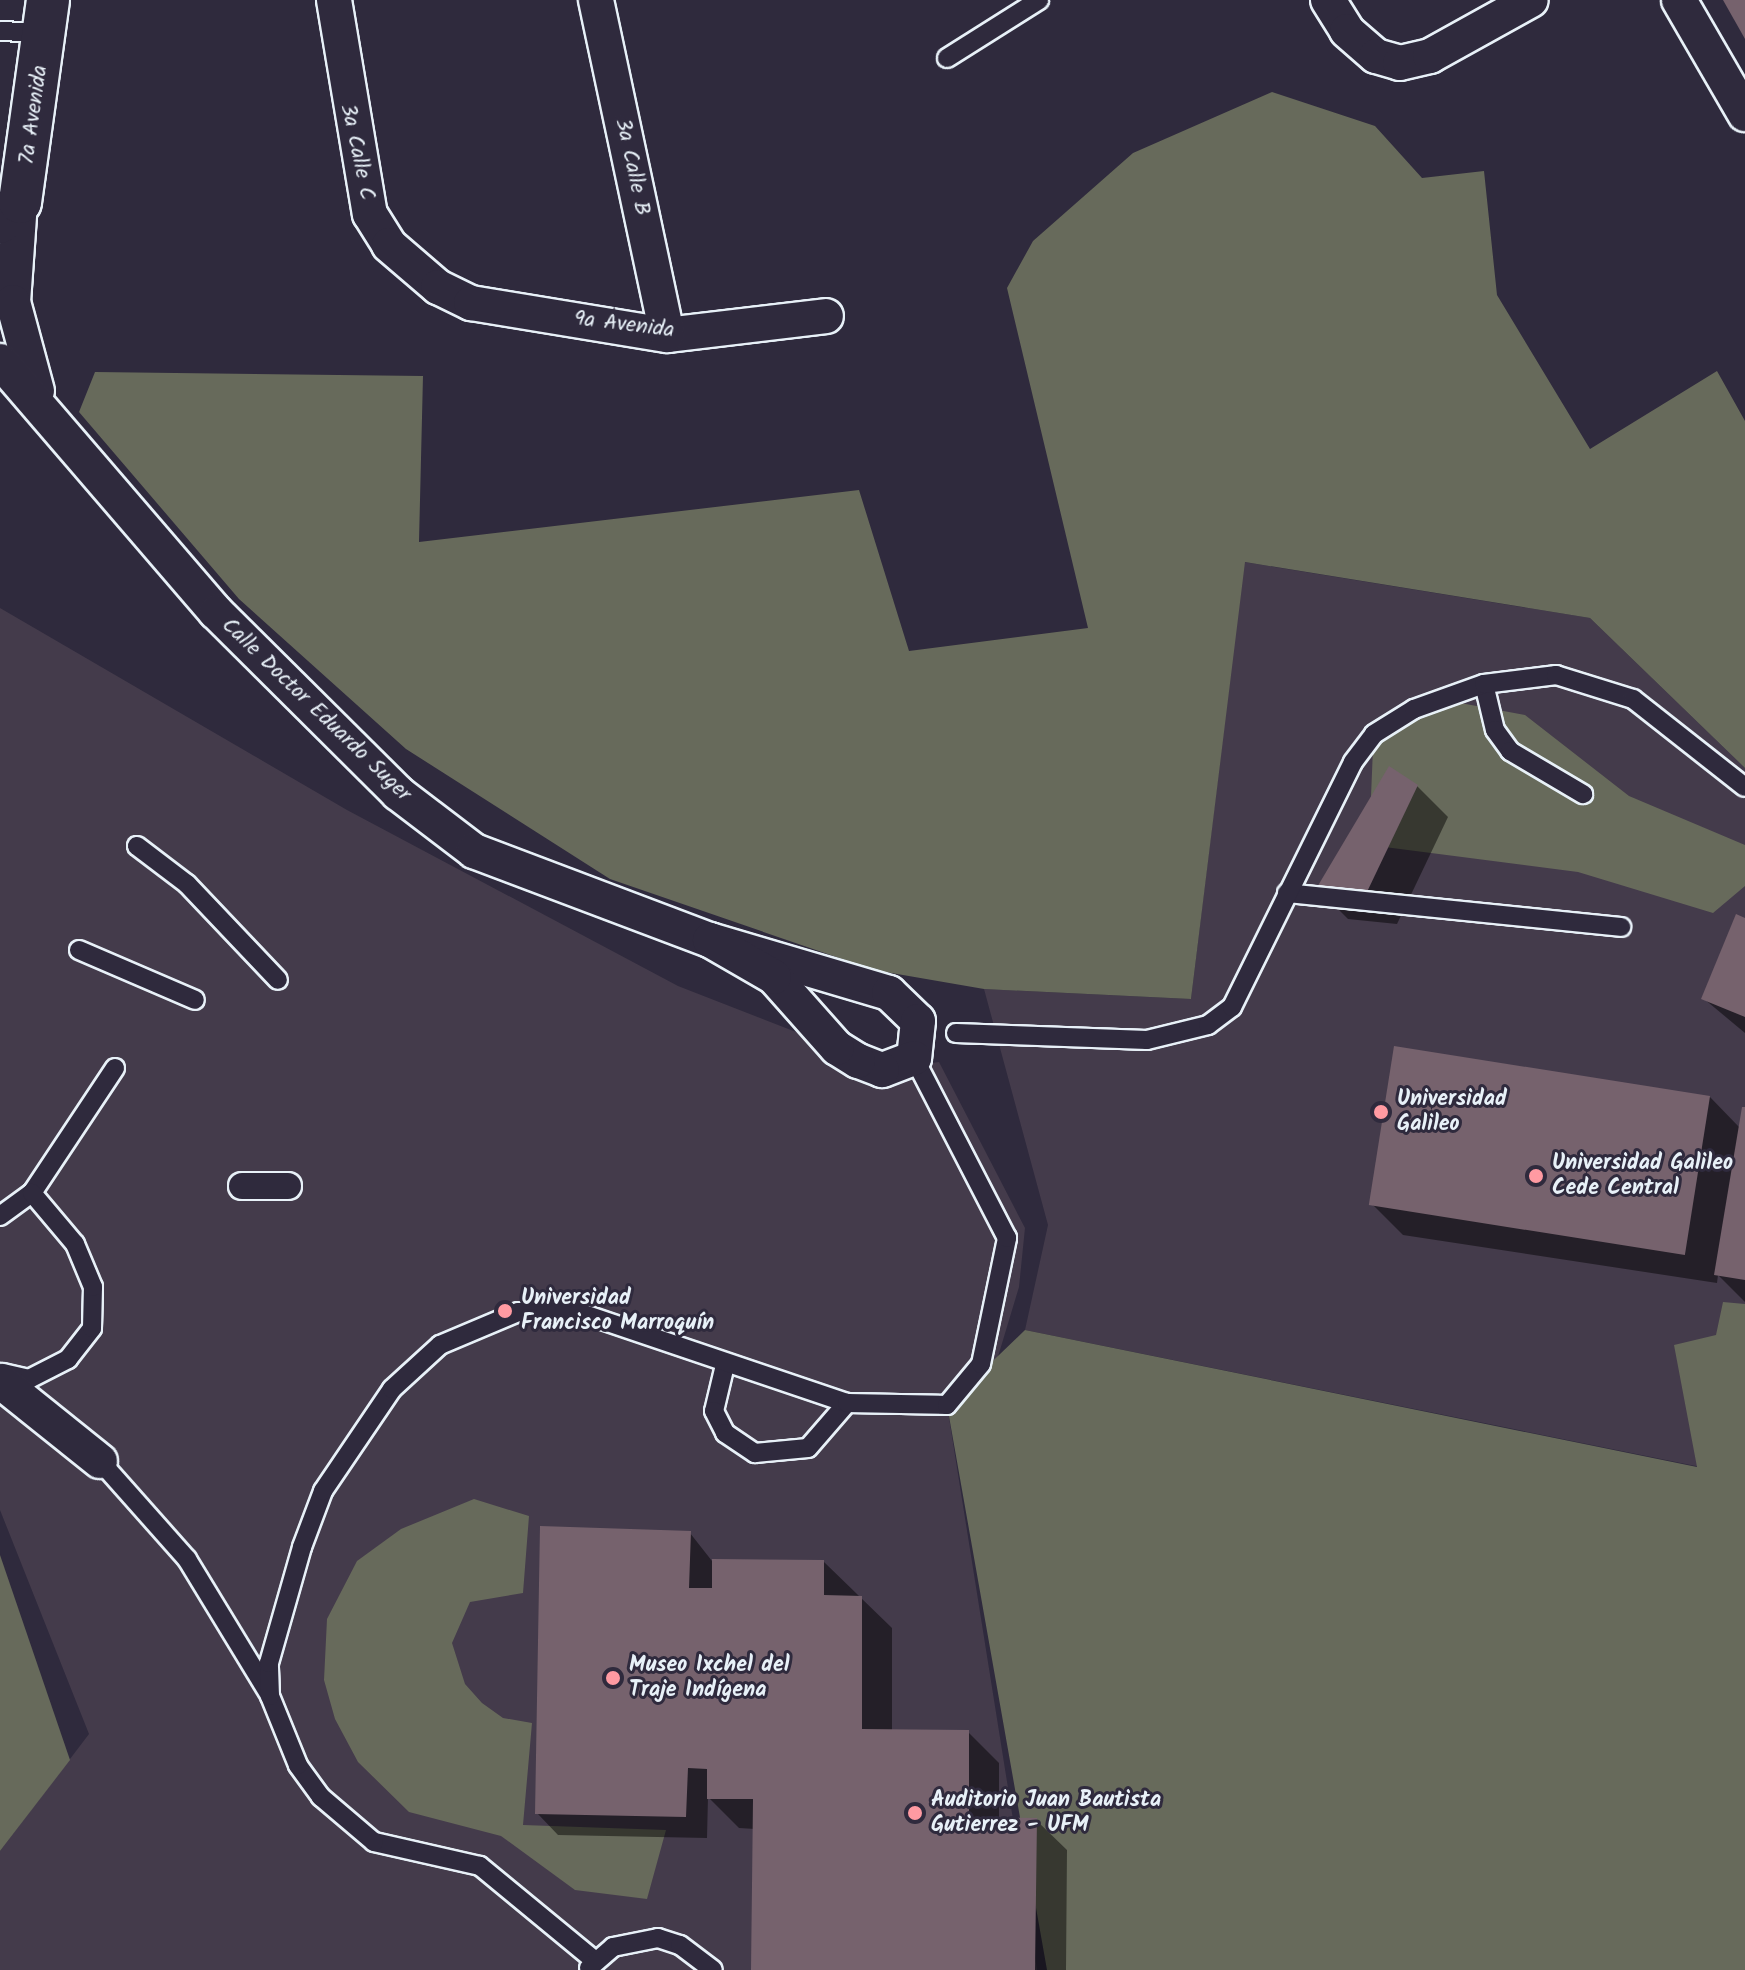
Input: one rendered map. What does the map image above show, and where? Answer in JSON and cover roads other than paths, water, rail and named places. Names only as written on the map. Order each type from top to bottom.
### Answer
[{"type":"street","name":"3a Calle C","points":[[334,0],[346,105],[370,214],[414,270],[471,303]]},
{"type":"street","name":"3a Calle B","points":[[596,0],[667,335]]},
{"type":"street","points":[[1328,0],[1347,31],[1376,56],[1400,63],[1430,56],[1531,0]]},
{"type":"street","points":[[1679,0],[1745,114]]},
{"type":"street","name":"7a Avenida","points":[[10,212],[47,17]]},
{"type":"street","name":"Calle Doctor Eduardo Suger","points":[[10,212],[13,302],[40,399]]},
{"type":"street","name":"9a Avenida","points":[[471,303],[667,335],[826,316]]},
{"type":"street","name":"Calle Doctor Eduardo Suger","points":[[0,361],[40,399],[216,612],[398,793],[474,851],[710,940],[889,993],[918,1021],[914,1058],[882,1070],[858,1061],[837,1048],[774,977],[710,940]]},
{"type":"street","points":[[242,1186],[288,1186]]},
{"type":"street","points":[[0,1381],[100,1461]]},
{"type":"lane","points":[[947,58],[1039,0]]},
{"type":"lane","points":[[0,31],[47,17]]},
{"type":"lane","points":[[956,1033],[1147,1040],[1208,1025],[1232,1007],[1287,893],[1374,734],[1414,709],[1484,684],[1556,675],[1633,699],[1745,787]]},
{"type":"lane","points":[[1484,684],[1495,730],[1510,751],[1583,794]]},
{"type":"lane","points":[[137,846],[187,884],[278,980]]},
{"type":"lane","points":[[1287,893],[1621,927]]},
{"type":"lane","points":[[79,950],[195,1000]]},
{"type":"lane","points":[[270,1696],[276,1629],[323,1491],[392,1389],[440,1345],[473,1326],[546,1308],[578,1312],[725,1365],[847,1403],[947,1405],[981,1364],[1003,1283],[1007,1238],[914,1058]]},
{"type":"lane","points":[[0,1216],[32,1193],[115,1068]]},
{"type":"lane","points":[[0,1373],[29,1379],[68,1359],[92,1328],[93,1287],[75,1244],[32,1193]]},
{"type":"lane","points":[[725,1365],[714,1411],[725,1433],[755,1453],[808,1448],[847,1403]]},
{"type":"lane","points":[[100,1461],[187,1559],[270,1696],[298,1765],[350,1824],[394,1850],[480,1866],[591,1965],[613,1947],[658,1938],[680,1945],[713,1970]]},
{"type":"place","name":"Universidad Galileo","points":[[1381,1112]]},
{"type":"place","name":"Universidad Galileo Cede Central","points":[[1536,1176]]},
{"type":"place","name":"Universidad Francisco Marroquín","points":[[505,1311]]},
{"type":"place","name":"Museo Ixchel del Traje Indígena","points":[[613,1678]]},
{"type":"place","name":"Auditorio Juan Bautista Gutierrez - UFM","points":[[915,1813]]}]
